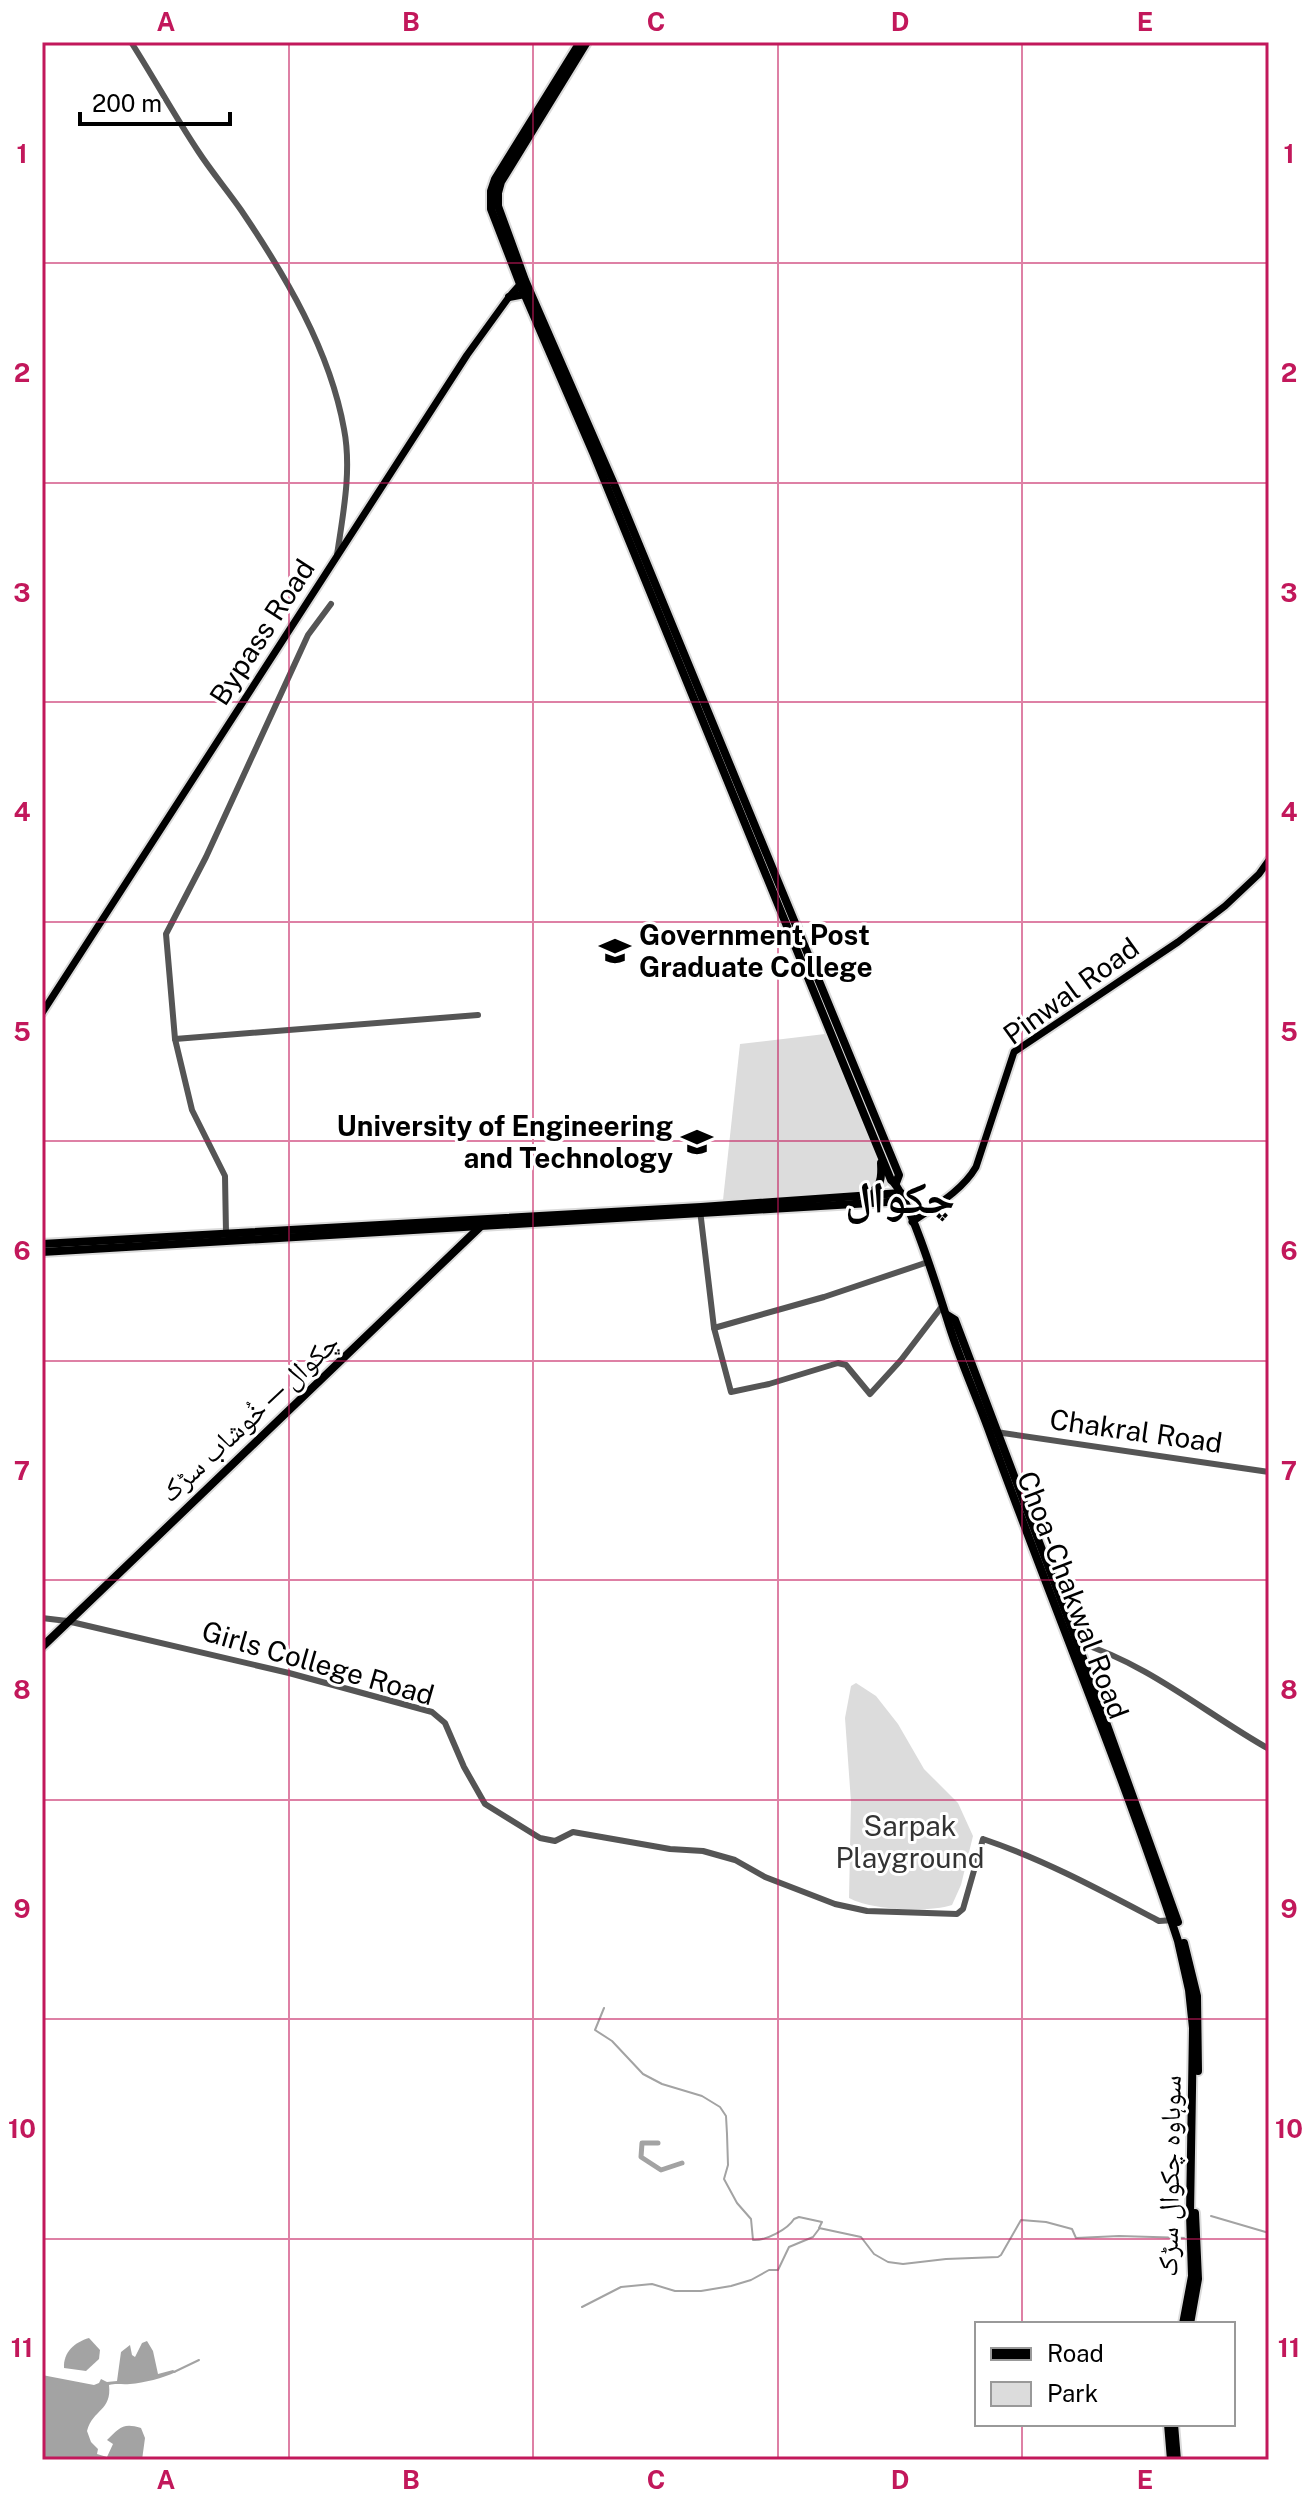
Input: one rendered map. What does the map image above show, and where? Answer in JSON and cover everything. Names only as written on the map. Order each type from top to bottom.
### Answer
[{"type":"highway","points":[[580,42],[495,179],[491,209],[522,282],[611,476],[779,879],[899,1175],[896,1183],[891,1180],[525,294],[522,282],[498,206],[501,182],[587,42]]},
{"type":"highway","points":[[509,297],[525,294]]},
{"type":"highway","points":[[867,1196],[877,1188],[881,1179],[882,1165],[877,1146]]},
{"type":"highway","name":"Choa-Chakwal Road","points":[[896,1183],[944,1305],[947,1321],[1001,1468],[1072,1641]]},
{"type":"highway","points":[[700,1210],[867,1196],[902,1197]]},
{"type":"highway","points":[[42,1252],[902,1197]]},
{"type":"highway","name":"چکوال—خُوشاب سڑک","points":[[42,1647],[483,1223]]},
{"type":"highway","points":[[42,1244],[226,1233],[408,1228]]},
{"type":"highway","points":[[947,1315],[955,1320],[1194,1977],[1199,2015],[1195,2212],[1199,2260],[1190,2322]]},
{"type":"highway","name":"سوہاوہ چکوال سڑک","points":[[1174,1920],[1188,1980],[1193,2028],[1192,2276],[1183,2322]]},
{"type":"highway","points":[[1171,2426],[1171,2460]]},
{"type":"highway","points":[[1171,2426],[1177,2460]]},
{"type":"main road","name":"Bypass Road","points":[[42,1013],[467,355],[522,282]]},
{"type":"main road","name":"Pinwal Road","points":[[912,1222],[949,1197],[970,1177],[1014,1052],[1178,942],[1225,906],[1259,874],[1269,860]]},
{"type":"street","points":[[131,42],[291,290],[321,352],[338,400],[347,460],[336,559]]},
{"type":"street","points":[[226,1233],[225,1176],[192,1110],[175,1039],[166,934],[206,857],[308,635],[331,604]]},
{"type":"street","points":[[175,1039],[478,1015]]},
{"type":"street","points":[[700,1210],[714,1328],[731,1392],[838,1363],[846,1365],[870,1394],[944,1305]]},
{"type":"street","points":[[714,1328],[824,1297],[928,1262]]},
{"type":"street","name":"Chakral Road","points":[[996,1432],[1269,1472]]},
{"type":"street","name":"Girls College Road","points":[[42,1618],[67,1621],[289,1673],[432,1712],[445,1723],[464,1767],[485,1804],[540,1838],[555,1841],[573,1832],[670,1849],[703,1851],[735,1860],[765,1877],[835,1904],[867,1911],[957,1914],[967,1900],[983,1839],[1066,1873],[1159,1921],[1174,1920]]},
{"type":"street","points":[[1072,1641],[1094,1647],[1161,1680],[1269,1749]]},
{"type":"green space","points":[[825,1034],[889,1184],[883,1189],[723,1200],[740,1044]]},
{"type":"green space","name":"Sarpak Playground","points":[[856,1683],[876,1696],[898,1724],[924,1769],[958,1803],[973,1836],[961,1885],[952,1905],[900,1909],[849,1898],[851,1802],[845,1718],[851,1686]]},
{"type":"shaded area","points":[[89,2338],[100,2350],[99,2359],[86,2371],[64,2368],[71,2348]]},
{"type":"shaded area","points":[[147,2341],[153,2351],[158,2374],[176,2372],[141,2383],[109,2385],[108,2400],[87,2431],[98,2449],[97,2454],[107,2457],[113,2444],[107,2440],[115,2432],[125,2426],[141,2428],[145,2438],[142,2460],[42,2460],[42,2375],[94,2385],[101,2379],[117,2381],[121,2352],[130,2345],[135,2357],[142,2343]]},
{"type":"waterway","points":[[604,2008],[595,2030],[612,2041],[643,2074],[662,2084],[702,2096],[720,2107],[726,2116],[728,2165],[724,2179],[737,2203],[751,2219],[753,2240],[776,2234],[799,2217],[822,2222],[819,2228],[861,2237],[874,2254],[888,2262],[903,2264],[998,2257],[1021,2220],[1072,2229],[1076,2238],[1187,2238]]},
{"type":"waterway","points":[[658,2143],[642,2143],[641,2157],[661,2170],[682,2163]]},
{"type":"waterway","points":[[1211,2216],[1269,2233]]},
{"type":"waterway","points":[[582,2307],[621,2287],[652,2284],[675,2291],[701,2291],[751,2280],[769,2270],[778,2270],[789,2247],[813,2237],[819,2229]]},
{"type":"waterway","points":[[174,2372],[199,2360]]},
{"type":"place","name":"Government Post Graduate College","points":[[615,951]]},
{"type":"place","name":"University of Engineering and Technology","points":[[697,1142]]},
{"type":"district","name":"چکوال","points":[[900,1198]]}]
